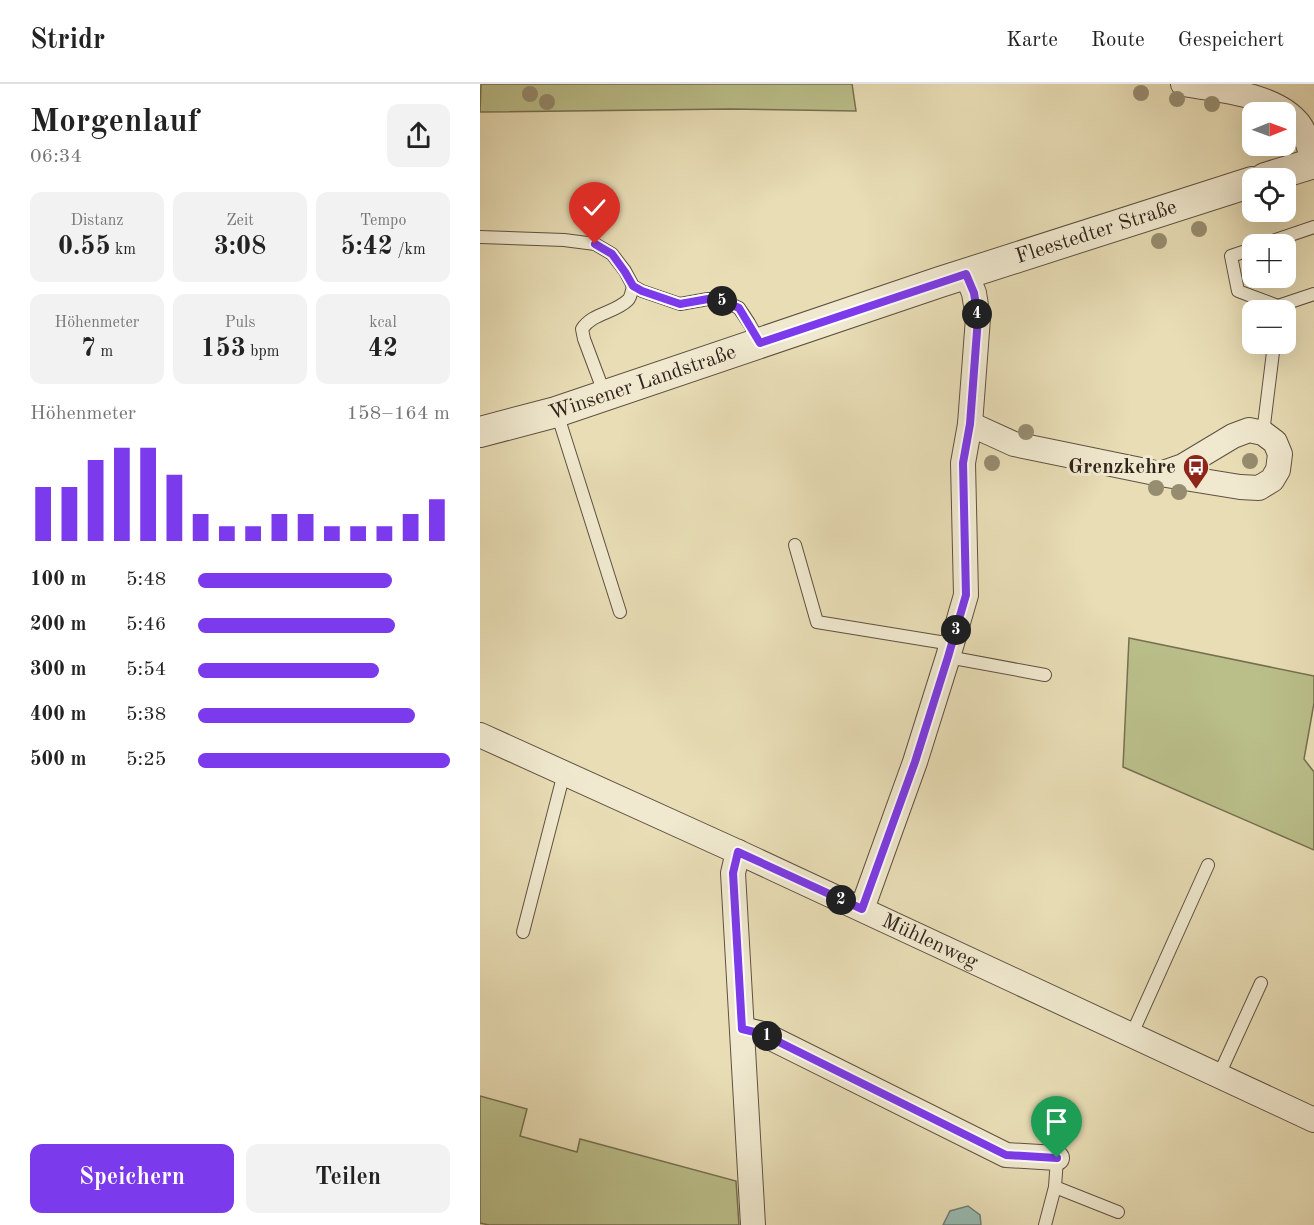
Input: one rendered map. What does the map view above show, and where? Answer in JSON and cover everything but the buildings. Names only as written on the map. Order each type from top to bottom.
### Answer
[{"type":"street","points":[[1183,84],[1246,94],[1275,105],[1292,117],[1304,132],[1313,163],[1296,168]]},
{"type":"street","name":"Fleestedter Straße","points":[[953,278],[1242,185]]},
{"type":"street","points":[[862,909],[915,762],[966,595],[963,463],[970,424],[978,318],[974,293],[953,278]]},
{"type":"street","name":"Winsener Landstraße","points":[[480,432],[556,412],[953,278]]},
{"type":"street","points":[[970,424],[1014,444],[1160,474],[1240,487],[1259,488],[1272,480],[1278,470],[1280,454],[1275,442],[1263,433],[1249,430],[1233,436],[1183,466],[1160,474]]},
{"type":"street","name":"Mühlenweg","points":[[480,735],[862,909],[1314,1120]]},
{"type":"street","points":[[738,852],[733,873],[753,1225]]},
{"type":"street","points":[[742,1029],[763,1034],[1006,1155],[1057,1158]]},
{"type":"lane","points":[[1293,234],[1314,227]]},
{"type":"lane","points":[[480,237],[564,240],[595,244],[612,254],[633,286],[642,291],[680,304],[719,299],[739,308],[760,343]]},
{"type":"lane","points":[[1242,252],[1231,256],[1238,291],[1259,300]]},
{"type":"lane","points":[[605,395],[582,329],[586,323],[629,299],[633,286]]},
{"type":"lane","points":[[1296,301],[1314,294]]},
{"type":"lane","points":[[1263,433],[1273,354]]},
{"type":"lane","points":[[556,412],[620,612]]},
{"type":"lane","points":[[795,545],[817,622],[950,650],[1045,675]]},
{"type":"lane","points":[[523,932],[564,773]]},
{"type":"lane","points":[[1131,1036],[1208,865]]},
{"type":"lane","points":[[1218,1077],[1261,983]]},
{"type":"lane","points":[[1045,1225],[1055,1187],[1057,1158]]},
{"type":"lane","points":[[1055,1187],[1118,1212]]},
{"type":"green space","points":[[481,84],[852,84],[856,111],[730,109],[480,112]]},
{"type":"green space","points":[[1129,638],[1314,676],[1314,703],[1304,759],[1314,772],[1314,850],[1123,767]]},
{"type":"green space","points":[[480,1096],[527,1109],[520,1136],[577,1152],[580,1139],[736,1181],[739,1225],[489,1225],[480,1223]]},
{"type":"water","points":[[968,1206],[980,1215],[981,1225],[943,1225],[950,1211]]},
{"type":"place","name":"Grenzkehre","points":[[1196,490]]},
{"type":"route","points":[[595,244],[612,254],[633,286],[642,291],[680,304],[719,299],[739,308],[760,343],[966,274],[974,293],[978,318],[970,424],[963,463],[966,595],[948,657],[915,762],[862,909],[738,852],[733,873],[742,1029],[763,1034],[1006,1155],[1057,1158]]}]
